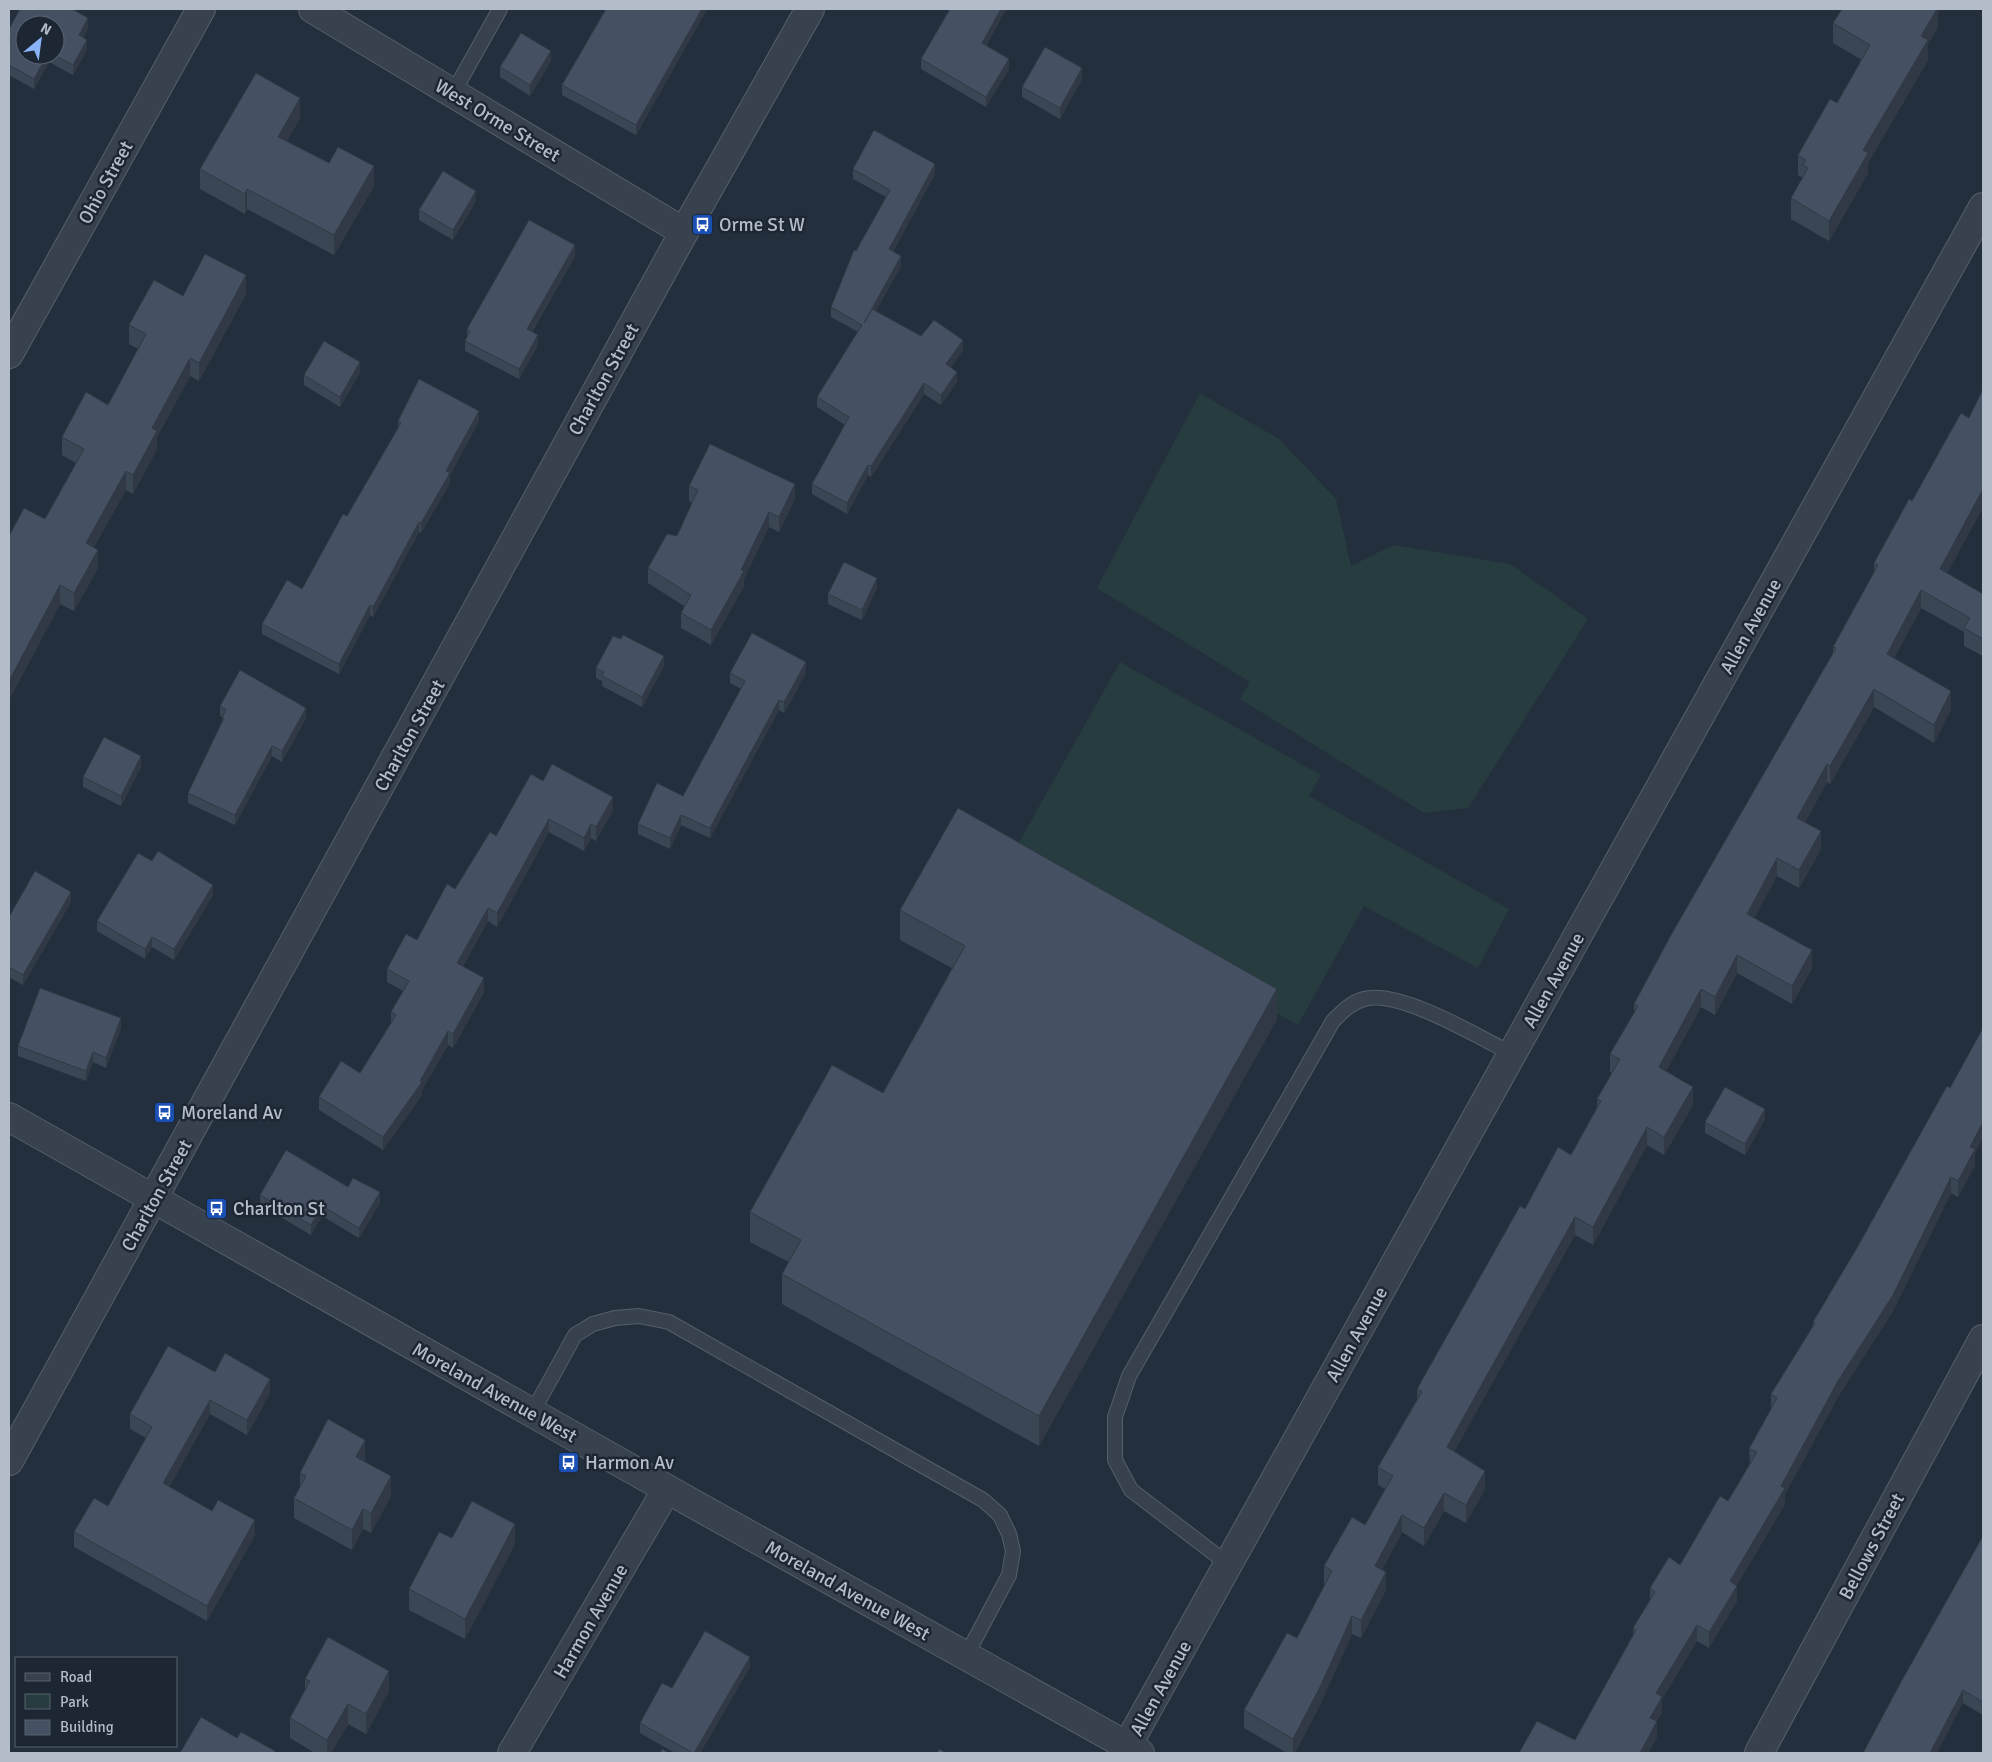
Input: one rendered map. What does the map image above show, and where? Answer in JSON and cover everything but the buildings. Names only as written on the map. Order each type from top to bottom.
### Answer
[{"type":"street","name":"Ohio Street","points":[[9,354],[201,9]]},
{"type":"street","name":"West Orme Street","points":[[313,9],[684,232]]},
{"type":"street","name":"Charlton Street","points":[[9,1461],[684,232],[810,9]]},
{"type":"street","name":"Allen Avenue","points":[[1130,1751],[1228,1564],[1983,207]]},
{"type":"street","name":"Moreland Avenue West","points":[[9,1117],[966,1656],[1130,1751]]},
{"type":"street","name":"Bellows Street","points":[[1759,1753],[1983,1339]]},
{"type":"street","name":"Harmon Avenue","points":[[512,1753],[667,1489]]},
{"type":"lane","points":[[453,93],[500,9]]},
{"type":"lane","points":[[1228,1564],[1131,1490],[1115,1460],[1115,1417],[1129,1376],[1333,1021],[1350,1004],[1366,998],[1388,998],[1416,1007],[1512,1054]]},
{"type":"lane","points":[[532,1413],[575,1336],[593,1324],[616,1318],[639,1316],[669,1322],[678,1327],[983,1500],[1000,1514],[1009,1534],[1012,1550],[1009,1575],[966,1656]]},
{"type":"green space","points":[[1200,393],[1279,439],[1336,499],[1351,566],[1393,545],[1510,564],[1588,619],[1468,808],[1424,813],[1240,699],[1250,682],[1097,588]]},
{"type":"green space","points":[[1120,662],[1321,775],[1309,796],[1509,909],[1478,968],[1364,906],[1298,1025],[1008,862]]},
{"type":"place","name":"Orme St W","points":[[703,224]]},
{"type":"place","name":"Moreland Av","points":[[165,1112]]},
{"type":"place","name":"Charlton St","points":[[217,1208]]},
{"type":"place","name":"Harmon Av","points":[[569,1462]]}]
